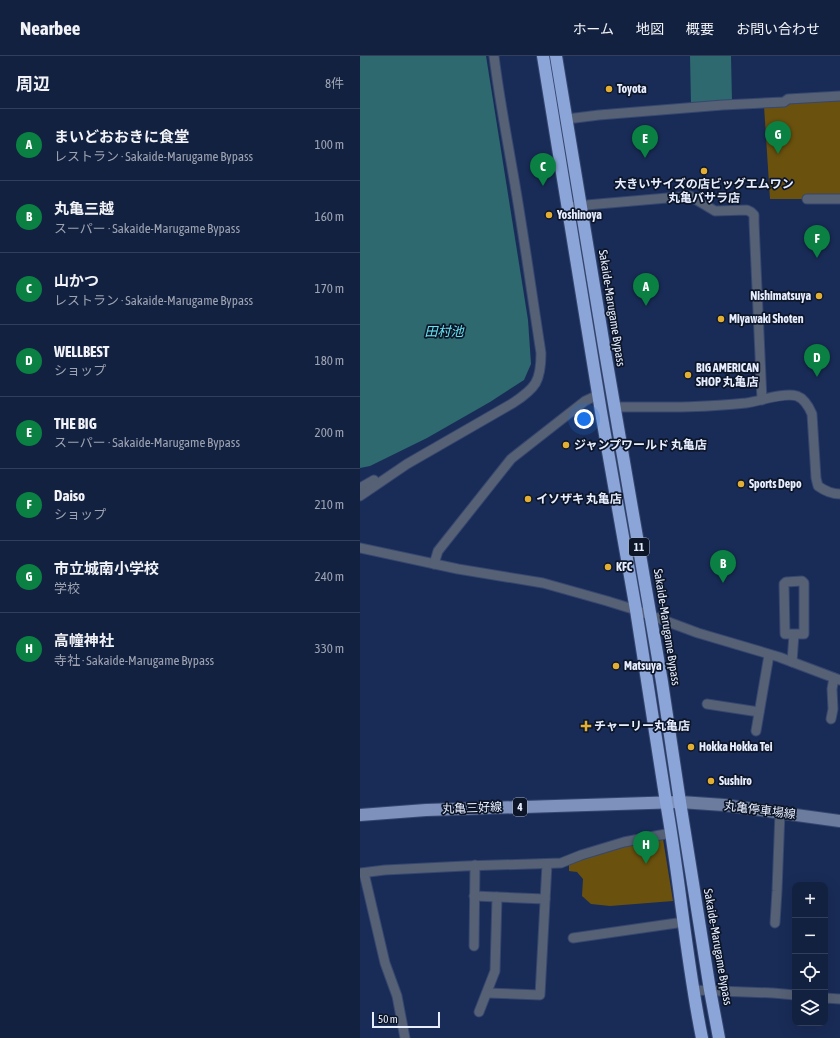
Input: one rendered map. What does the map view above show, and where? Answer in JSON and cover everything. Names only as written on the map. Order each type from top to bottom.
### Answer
[{"type":"highway","name":"11","points":[[543,56],[598,395],[636,610],[672,833],[693,990],[702,1038]]},
{"type":"highway","name":"Sakaide-Marugame Bypass","points":[[556,56],[614,407],[651,615],[710,990],[720,1038]]},
{"type":"main road","name":"丸亀三好線","points":[[360,815],[426,810],[680,802]]},
{"type":"main road","name":"丸亀停車場線","points":[[680,802],[724,805],[840,821]]},
{"type":"street","points":[[360,488],[407,464],[513,403],[534,386],[539,375],[541,353],[494,56]]},
{"type":"street","points":[[567,119],[723,105],[784,102],[788,99],[840,96]]},
{"type":"street","points":[[568,207],[690,196],[715,211],[742,209],[751,212],[754,215],[762,400]]},
{"type":"street","points":[[807,199],[840,198]]},
{"type":"street","points":[[434,564],[438,551],[511,459],[585,401],[598,395]]},
{"type":"street","points":[[614,407],[705,406],[746,403],[788,395],[798,396],[805,401],[812,414],[816,478],[818,486],[827,492],[840,494]]},
{"type":"street","points":[[360,496],[407,464]]},
{"type":"street","points":[[360,548],[434,564],[543,583],[636,610],[698,633],[792,662],[837,679],[832,689],[833,709],[831,719]]},
{"type":"street","points":[[802,581],[804,583],[804,634],[794,634],[785,634],[784,584],[786,582],[802,581]]},
{"type":"street","points":[[792,662],[794,634]]},
{"type":"street","points":[[756,730],[769,654]]},
{"type":"street","points":[[707,704],[759,712]]},
{"type":"street","points":[[775,923],[780,812]]},
{"type":"street","points":[[405,1038],[397,996],[385,963],[362,873],[385,870],[561,863],[624,842],[672,833]]},
{"type":"street","points":[[486,993],[540,995],[547,864]]},
{"type":"street","points":[[474,946],[475,866]]},
{"type":"street","points":[[474,896],[545,899]]},
{"type":"street","points":[[479,1012],[495,971],[497,897]]},
{"type":"street","points":[[573,938],[684,922]]},
{"type":"street","points":[[693,990],[792,995]]},
{"type":"street","points":[[828,998],[840,999]]},
{"type":"shaded area","points":[[840,99],[840,199],[770,199],[764,106],[787,105],[789,102]]},
{"type":"shaded area","points":[[663,839],[673,901],[610,906],[591,904],[582,896],[583,879],[577,872],[569,871],[569,864],[623,845]]},
{"type":"water","name":"田村池","points":[[360,56],[486,56],[528,320],[531,364],[524,380],[490,402],[427,438],[370,466],[360,468]]},
{"type":"water","points":[[690,56],[731,56],[732,102],[691,104]]},
{"type":"place","name":"Toyota","points":[[609,89]]},
{"type":"place","name":"市立城南小学校","points":[[778,154]]},
{"type":"place","name":"THE BIG","points":[[645,158]]},
{"type":"place","name":"大きいサイズの店ビッグエムワン 丸亀バサラ店","points":[[704,171]]},
{"type":"place","name":"山かつ","points":[[543,186]]},
{"type":"place","name":"Yoshinoya","points":[[549,215]]},
{"type":"place","name":"Daiso","points":[[817,258]]},
{"type":"place","name":"Nishimatsuya","points":[[819,296]]},
{"type":"place","name":"まいどおおきに食堂","points":[[646,306]]},
{"type":"place","name":"Miyawaki Shoten","points":[[721,319]]},
{"type":"place","name":"BIG AMERICAN SHOP 丸亀店","points":[[688,375]]},
{"type":"place","name":"WELLBEST","points":[[817,377]]},
{"type":"place","name":"ジャンプワールド 丸亀店","points":[[566,445]]},
{"type":"place","name":"Sports Depo","points":[[741,484]]},
{"type":"place","name":"イソザキ 丸亀店","points":[[528,499]]},
{"type":"place","name":"KFC","points":[[608,567]]},
{"type":"place","name":"丸亀三越","points":[[723,583]]},
{"type":"place","name":"Matsuya","points":[[616,666]]},
{"type":"place","name":"チャーリー丸亀店","points":[[586,726]]},
{"type":"place","name":"Hokka Hokka Tei","points":[[691,747]]},
{"type":"place","name":"Sushiro","points":[[711,781]]},
{"type":"place","name":"高幢神社","points":[[646,864]]}]
